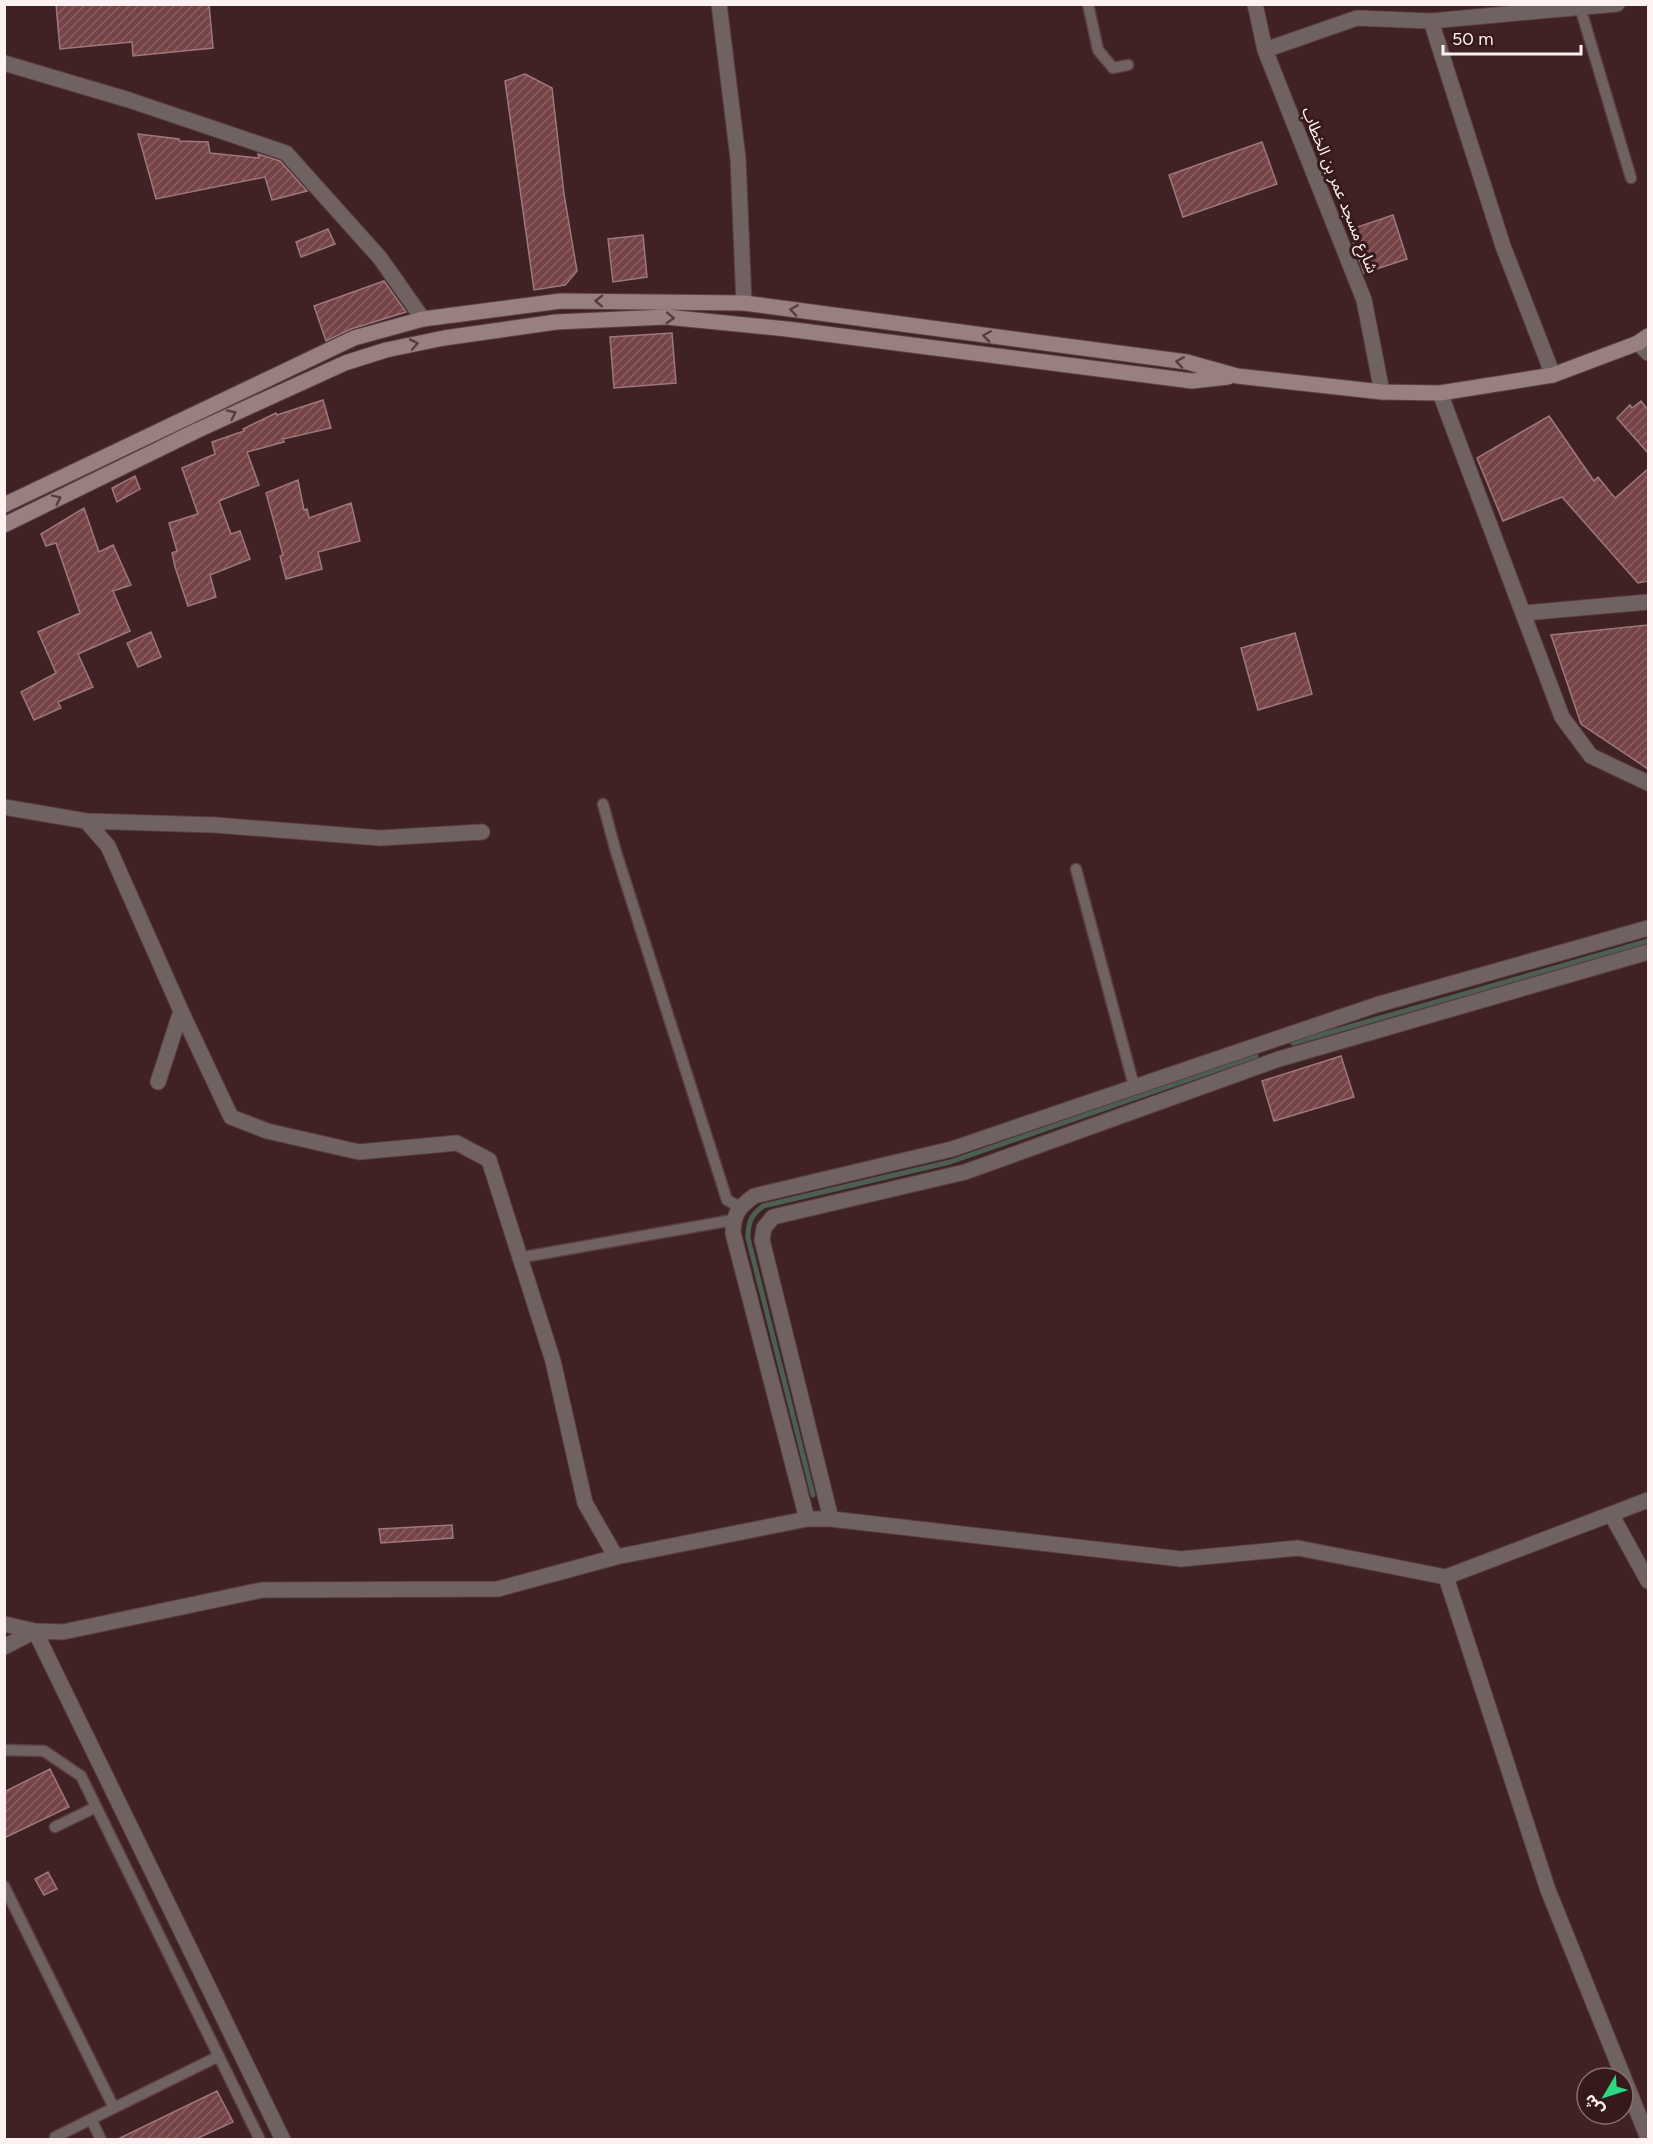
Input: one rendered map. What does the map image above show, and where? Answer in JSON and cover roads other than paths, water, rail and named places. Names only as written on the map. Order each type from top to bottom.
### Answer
[{"type":"main road","points":[[4,505],[354,338],[423,319],[561,301],[744,303],[1187,362],[1237,376],[1382,392],[1440,393],[1553,375],[1646,345]]},
{"type":"main road","points":[[4,525],[196,431],[345,363],[386,350],[444,338],[556,322],[666,317],[787,329],[1192,381],[1237,376]]},
{"type":"street","points":[[719,4],[738,158],[744,303]]},
{"type":"street","name":"شارع مسجد عمر بن الخطاب","points":[[1255,4],[1265,50],[1364,300],[1382,392]]},
{"type":"street","points":[[1265,50],[1357,18],[1431,21],[1456,11],[1617,4]]},
{"type":"street","points":[[1431,21],[1503,246],[1553,375]]},
{"type":"street","points":[[4,63],[129,100],[286,153],[380,258],[423,319]]},
{"type":"street","points":[[1440,393],[1562,717],[1591,756],[1648,783]]},
{"type":"street","points":[[1523,613],[1648,602]]},
{"type":"street","points":[[4,807],[86,821],[214,825],[380,838],[482,832]]},
{"type":"street","points":[[86,821],[108,846],[231,1117],[267,1131],[359,1152],[457,1143],[489,1160],[518,1258],[553,1361],[585,1503],[616,1557]]},
{"type":"street","points":[[807,1519],[733,1233],[736,1213],[754,1196],[952,1149],[1272,1038],[1376,1005],[1648,928]]},
{"type":"street","points":[[831,1519],[762,1240],[764,1228],[773,1217],[965,1172],[1279,1059],[1648,952]]},
{"type":"street","points":[[158,1082],[181,1011]]},
{"type":"street","points":[[1272,1038],[1279,1059]]},
{"type":"street","points":[[4,1624],[35,1631],[63,1632],[262,1590],[498,1589],[616,1557],[807,1519],[831,1519],[1181,1559],[1298,1548],[1446,1577],[1648,1500]]},
{"type":"street","points":[[1611,1514],[1648,1581]]},
{"type":"street","points":[[1446,1577],[1548,1890],[1648,2138]]},
{"type":"street","points":[[4,1647],[35,1631]]},
{"type":"street","points":[[35,1631],[283,2139]]},
{"type":"lane","points":[[1088,4],[1098,50],[1113,68],[1128,64]]},
{"type":"lane","points":[[1580,7],[1631,178]]},
{"type":"lane","points":[[518,1258],[736,1213],[727,1200],[616,852],[603,804]]},
{"type":"lane","points":[[1076,869],[1134,1086]]},
{"type":"lane","points":[[4,1750],[44,1751],[81,1776],[260,2139]]},
{"type":"lane","points":[[55,1827],[96,1807]]},
{"type":"lane","points":[[4,1886],[114,2108]]},
{"type":"lane","points":[[55,2137],[219,2056]]},
{"type":"lane","points":[[91,2119],[101,2139]]},
{"type":"waterway","points":[[1293,1043],[1648,941]]},
{"type":"waterway","points":[[813,1495],[748,1238],[751,1219],[763,1206],[950,1162],[1256,1056]]}]
